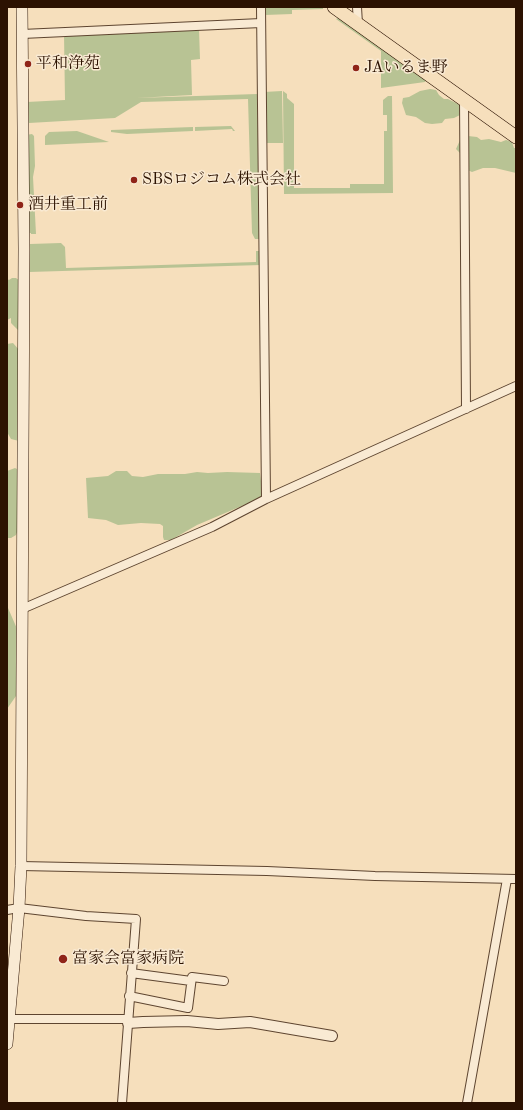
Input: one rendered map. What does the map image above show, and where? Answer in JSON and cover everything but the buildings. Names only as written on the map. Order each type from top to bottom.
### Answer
[{"type":"main road","points":[[7,1044],[19,908],[21,866],[24,249],[22,7]]},
{"type":"main road","points":[[334,7],[516,137]]},
{"type":"street","points":[[260,7],[266,499]]},
{"type":"street","points":[[357,7],[358,24]]},
{"type":"street","points":[[22,34],[261,23]]},
{"type":"street","points":[[464,99],[466,409]]},
{"type":"street","points":[[22,609],[212,527],[266,499],[516,386]]},
{"type":"street","points":[[21,866],[267,871],[512,879],[467,1103]]},
{"type":"street","points":[[7,910],[19,908],[86,916],[136,919],[127,1021],[122,1103]]},
{"type":"street","points":[[131,973],[191,981]]},
{"type":"street","points":[[187,1022],[192,977],[224,981]]},
{"type":"street","points":[[129,996],[188,1008]]},
{"type":"street","points":[[8,1020],[187,1022],[218,1024],[250,1022],[332,1036]]},
{"type":"green space","points":[[265,7],[323,7],[323,9],[292,10],[292,14],[265,15]]},
{"type":"green space","points":[[338,18],[426,80],[425,82],[381,88],[381,51],[336,19]]},
{"type":"green space","points":[[199,29],[200,59],[191,60],[192,95],[136,98],[257,94],[261,239],[255,239],[252,233],[248,99],[141,102],[115,118],[27,122],[27,102],[65,100],[64,34]]},
{"type":"green space","points":[[430,89],[436,90],[444,99],[448,99],[458,104],[461,108],[460,115],[454,118],[445,119],[442,123],[432,124],[425,123],[416,117],[406,115],[402,103],[403,98],[409,97],[420,91]]},
{"type":"green space","points":[[282,91],[283,143],[264,143],[264,92]]},
{"type":"green space","points":[[283,91],[287,94],[287,98],[294,104],[294,188],[350,188],[350,184],[384,184],[384,131],[387,131],[387,115],[383,115],[383,100],[388,96],[392,96],[393,193],[284,194]]},
{"type":"green space","points":[[231,126],[235,131],[232,129],[195,131],[195,127]]},
{"type":"green space","points":[[193,127],[193,131],[127,134],[111,132],[111,130]]},
{"type":"green space","points":[[77,131],[109,142],[45,145],[45,136],[49,132]]},
{"type":"green space","points":[[32,134],[34,136],[35,166],[33,177],[36,234],[29,233],[26,135]]},
{"type":"green space","points":[[468,136],[477,137],[481,140],[489,139],[501,142],[506,140],[512,142],[514,148],[516,148],[516,173],[495,168],[483,168],[472,172],[461,167],[460,163],[462,155],[456,149],[461,138]]},
{"type":"green space","points":[[61,243],[65,247],[66,268],[256,262],[256,251],[260,252],[261,265],[29,272],[28,246],[30,244]]},
{"type":"green space","points":[[16,278],[20,281],[22,304],[18,310],[21,316],[21,333],[11,323],[11,318],[7,320],[7,279],[9,280]]},
{"type":"green space","points":[[13,343],[20,351],[19,441],[11,439],[7,432],[7,344]]},
{"type":"green space","points":[[15,468],[19,470],[19,527],[16,535],[11,538],[7,538],[7,471]]},
{"type":"green space","points":[[116,471],[127,471],[132,476],[143,477],[158,474],[185,474],[197,472],[260,473],[263,497],[197,525],[171,540],[164,540],[163,526],[160,524],[141,523],[118,525],[106,520],[88,518],[86,478],[108,476]]},
{"type":"green space","points":[[7,607],[18,631],[16,696],[7,709]]},
{"type":"place","name":"平和浄苑","points":[[28,64]]},
{"type":"place","name":"JAいるま野","points":[[356,68]]},
{"type":"place","name":"SBSロジコム株式会社","points":[[134,180]]},
{"type":"place","name":"酒井重工前","points":[[20,205]]},
{"type":"place","name":"富家会富家病院","points":[[63,959]]}]
